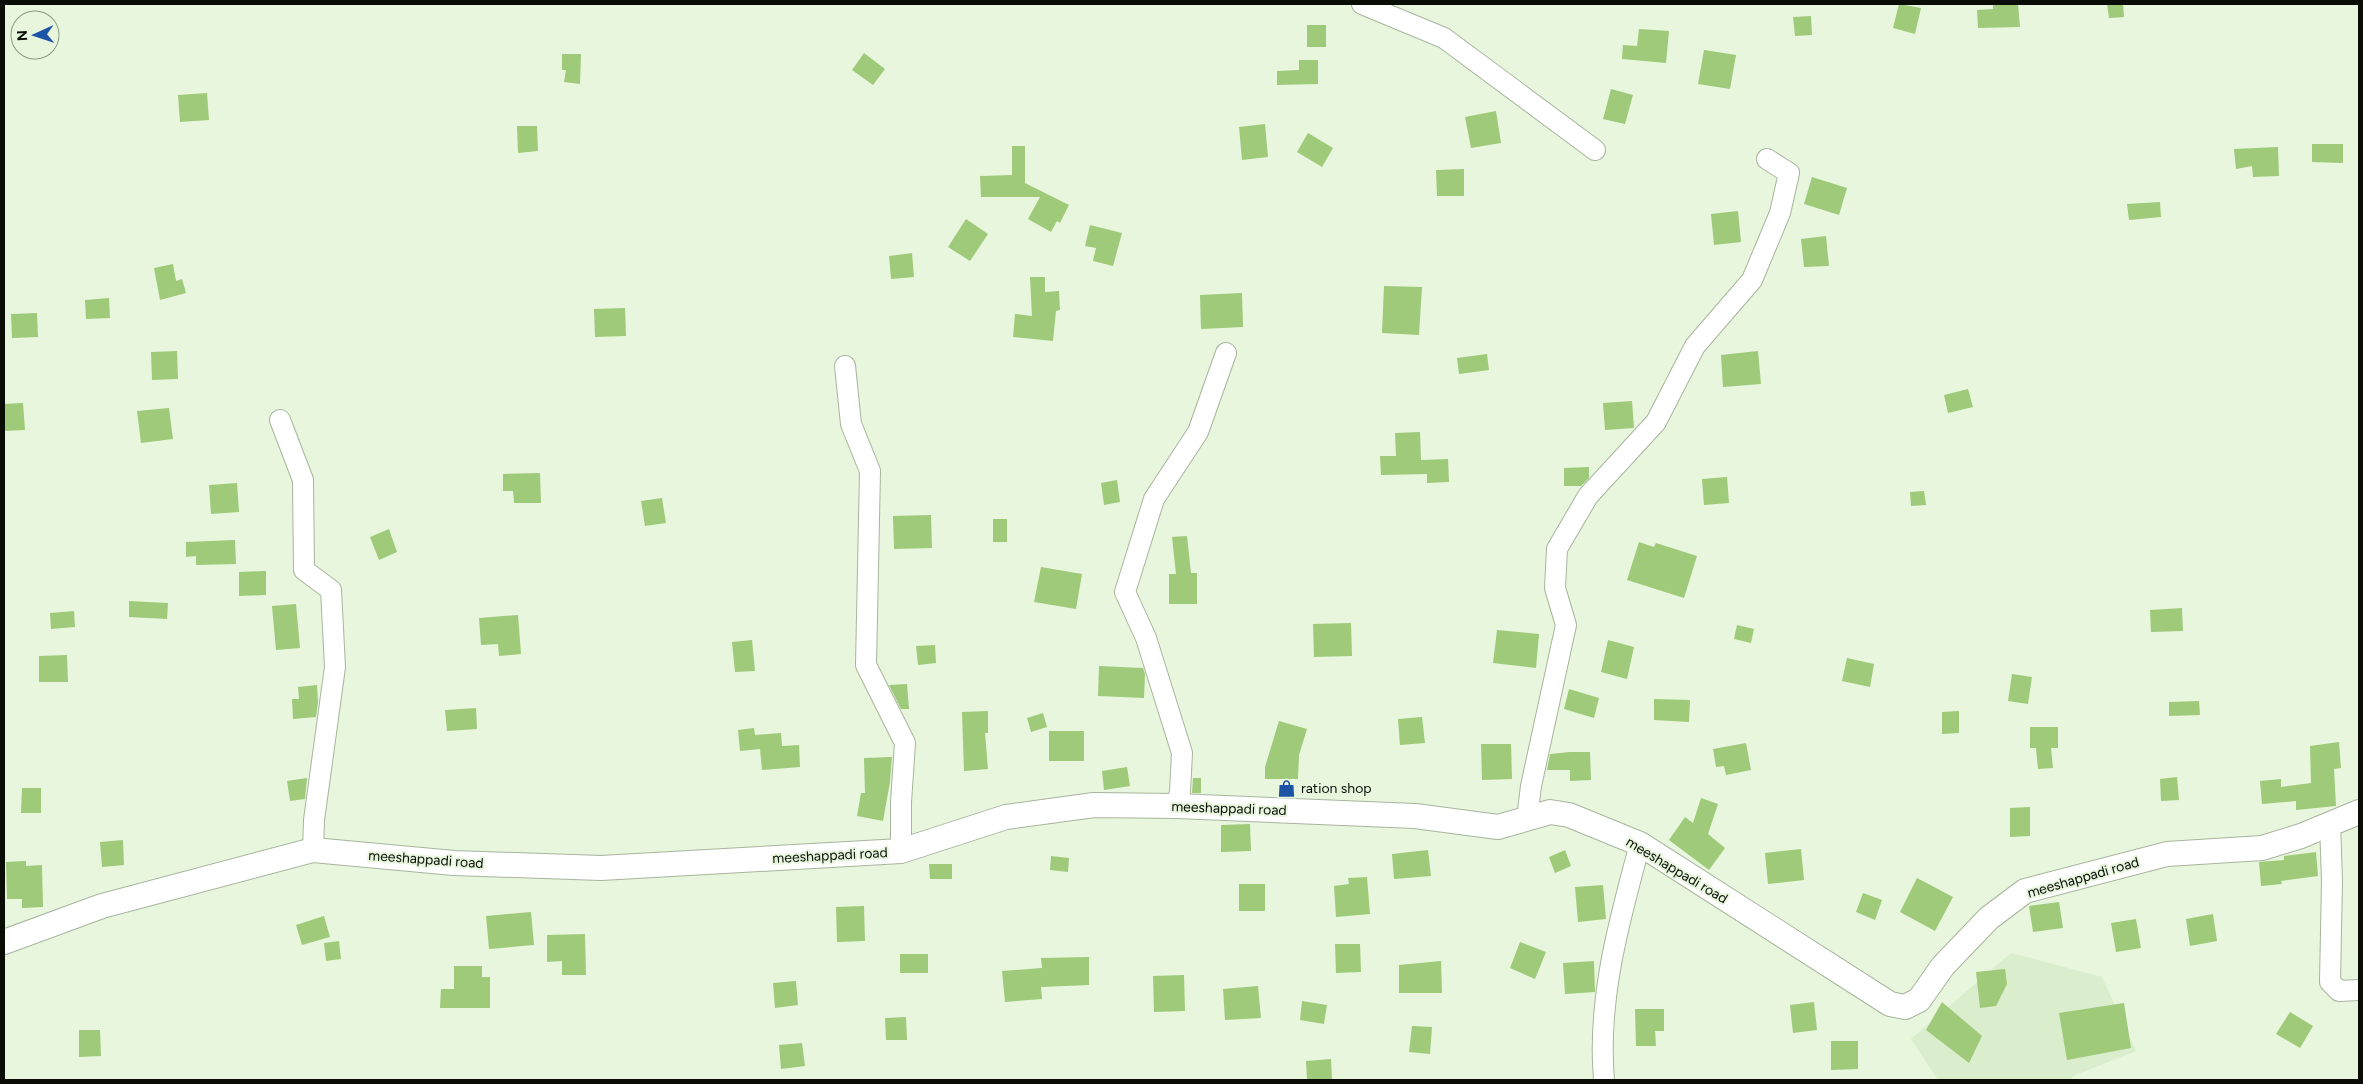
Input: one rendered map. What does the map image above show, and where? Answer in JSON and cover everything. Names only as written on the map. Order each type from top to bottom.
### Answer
[{"type":"street","points":[[1362,4],[1444,38],[1595,150]]},
{"type":"street","points":[[1527,819],[1531,786],[1566,624],[1556,588],[1557,549],[1588,496],[1656,422],[1695,346],[1752,280],[1780,214],[1789,173],[1767,159]]},
{"type":"street","points":[[1177,806],[1182,753],[1146,638],[1125,592],[1154,499],[1198,432],[1226,353]]},
{"type":"street","points":[[844,366],[851,424],[870,470],[866,665],[905,743],[900,802],[901,851]]},
{"type":"street","points":[[280,420],[303,480],[304,570],[331,590],[335,667],[314,820],[313,850]]},
{"type":"street","name":"meeshappadi road","points":[[4,942],[102,906],[313,850],[454,862],[601,868],[901,851],[1006,817],[1094,805],[1177,806],[1415,816],[1498,827],[1550,812],[1569,816],[1640,844],[1890,1004],[1905,1007],[1919,1000],[1944,966],[1990,918],[2025,891],[2167,854],[2262,848],[2359,812]]},
{"type":"street","points":[[2330,824],[2332,881],[2330,982],[2338,991],[2359,990]]},
{"type":"street","points":[[1604,1080],[1601,1047],[1614,941],[1640,844]]},
{"type":"shaded area","points":[[2011,953],[2102,977],[2136,1051],[2073,1076],[2070,1080],[1938,1080],[1911,1039]]},
{"type":"building","points":[[1899,4],[1921,8],[1915,34],[1893,28]]},
{"type":"building","points":[[1993,4],[2018,4],[2020,27],[1978,28],[1977,10],[1993,9]]},
{"type":"building","points":[[2107,4],[2123,4],[2124,17],[2109,18]]},
{"type":"building","points":[[1811,16],[1812,35],[1795,36],[1793,17]]},
{"type":"building","points":[[1307,25],[1326,25],[1326,47],[1307,47]]},
{"type":"building","points":[[1639,29],[1669,31],[1666,63],[1622,59],[1623,45],[1637,46]]},
{"type":"building","points":[[1704,50],[1736,55],[1730,89],[1698,84]]},
{"type":"building","points":[[864,53],[885,69],[873,85],[852,70]]},
{"type":"building","points":[[562,54],[581,54],[580,84],[564,82],[566,70],[562,70]]},
{"type":"building","points":[[1299,60],[1318,60],[1318,84],[1277,85],[1277,71],[1299,70]]},
{"type":"building","points":[[1611,89],[1633,95],[1625,124],[1603,119]]},
{"type":"building","points":[[207,93],[209,120],[180,122],[178,95]]},
{"type":"building","points":[[1496,111],[1501,143],[1471,148],[1465,117]]},
{"type":"building","points":[[1265,124],[1268,157],[1242,160],[1239,127]]},
{"type":"building","points":[[517,126],[537,126],[538,151],[518,153]]},
{"type":"building","points":[[1308,133],[1333,148],[1322,167],[1297,152]]},
{"type":"building","points":[[2312,144],[2343,144],[2343,163],[2312,162]]},
{"type":"building","points":[[1012,146],[1025,146],[1025,183],[1069,205],[1060,223],[1057,221],[1051,232],[1028,219],[1040,197],[981,197],[980,176],[1012,175]]},
{"type":"building","points":[[2278,147],[2279,176],[2253,177],[2252,166],[2236,169],[2234,149]]},
{"type":"building","points":[[1464,169],[1464,196],[1437,196],[1436,170]]},
{"type":"building","points":[[1812,177],[1847,188],[1839,215],[1804,204]]},
{"type":"building","points":[[2160,202],[2161,217],[2129,220],[2127,204]]},
{"type":"building","points":[[1738,211],[1741,242],[1714,245],[1711,214]]},
{"type":"building","points":[[966,219],[988,234],[970,261],[948,247]]},
{"type":"building","points":[[1090,225],[1122,233],[1113,266],[1093,261],[1096,248],[1085,246]]},
{"type":"building","points":[[1826,236],[1829,266],[1804,267],[1801,239]]},
{"type":"building","points":[[912,253],[914,277],[891,279],[889,256]]},
{"type":"building","points":[[173,264],[176,281],[182,279],[186,293],[160,300],[154,268]]},
{"type":"building","points":[[1030,277],[1045,277],[1045,292],[1059,291],[1060,310],[1056,311],[1053,341],[1013,337],[1015,314],[1032,316]]},
{"type":"building","points":[[1384,286],[1422,287],[1419,335],[1382,333]]},
{"type":"building","points":[[1242,293],[1243,327],[1201,329],[1200,295]]},
{"type":"building","points":[[109,298],[110,318],[86,319],[85,300]]},
{"type":"building","points":[[625,308],[626,336],[595,337],[594,309]]},
{"type":"building","points":[[37,313],[38,337],[12,338],[11,314]]},
{"type":"building","points":[[177,351],[178,379],[152,380],[151,352]]},
{"type":"building","points":[[1758,351],[1761,384],[1723,387],[1721,355]]},
{"type":"building","points":[[1487,354],[1489,370],[1459,374],[1457,358]]},
{"type":"building","points":[[1968,389],[1973,407],[1948,413],[1944,395]]},
{"type":"building","points":[[1632,401],[1634,428],[1605,430],[1603,403]]},
{"type":"building","points":[[23,403],[25,430],[4,431],[4,404]]},
{"type":"building","points":[[169,408],[173,439],[141,443],[137,411]]},
{"type":"building","points":[[1420,432],[1421,460],[1448,459],[1449,482],[1427,483],[1427,474],[1381,475],[1380,456],[1396,456],[1395,433]]},
{"type":"building","points":[[1589,467],[1589,478],[1581,486],[1564,486],[1564,468]]},
{"type":"building","points":[[540,473],[541,503],[514,503],[513,491],[503,491],[503,474]]},
{"type":"building","points":[[1727,477],[1729,503],[1704,505],[1702,479]]},
{"type":"building","points":[[1117,480],[1120,502],[1104,505],[1101,483]]},
{"type":"building","points":[[237,483],[239,512],[211,514],[209,485]]},
{"type":"building","points":[[1924,491],[1926,505],[1911,506],[1910,492]]},
{"type":"building","points":[[662,498],[666,523],[645,526],[641,501]]},
{"type":"building","points":[[931,515],[932,548],[894,549],[893,516]]},
{"type":"building","points":[[993,519],[1007,519],[1007,542],[993,542]]},
{"type":"building","points":[[389,529],[397,552],[379,560],[370,537]]},
{"type":"building","points":[[1187,536],[1191,573],[1197,573],[1197,604],[1169,604],[1169,574],[1176,574],[1172,537]]},
{"type":"building","points":[[235,540],[236,564],[196,565],[196,556],[186,557],[186,542]]},
{"type":"building","points":[[1639,542],[1654,547],[1656,543],[1697,556],[1684,598],[1627,580]]},
{"type":"building","points":[[1041,567],[1082,574],[1076,609],[1034,602]]},
{"type":"building","points":[[266,571],[266,595],[239,596],[239,572]]},
{"type":"building","points":[[129,601],[168,603],[167,619],[129,617]]},
{"type":"building","points":[[296,604],[300,648],[276,650],[272,606]]},
{"type":"building","points":[[2182,608],[2183,631],[2151,632],[2150,610]]},
{"type":"building","points":[[74,611],[75,627],[51,629],[50,613]]},
{"type":"building","points":[[518,615],[521,654],[499,656],[498,644],[481,645],[479,618]]},
{"type":"building","points":[[1351,623],[1352,656],[1314,657],[1313,624]]},
{"type":"building","points":[[1737,625],[1754,629],[1751,643],[1734,639]]},
{"type":"building","points":[[1497,630],[1539,634],[1536,668],[1493,663]]},
{"type":"building","points":[[752,640],[755,671],[735,672],[732,642]]},
{"type":"building","points":[[1608,640],[1634,647],[1627,679],[1601,672]]},
{"type":"building","points":[[935,645],[936,663],[918,665],[916,646]]},
{"type":"building","points":[[67,655],[68,682],[39,682],[39,656]]},
{"type":"building","points":[[1847,658],[1874,664],[1870,687],[1842,681]]},
{"type":"building","points":[[1099,666],[1143,668],[1145,674],[1144,698],[1098,696]]},
{"type":"building","points":[[2012,674],[2032,677],[2028,704],[2008,701]]},
{"type":"building","points":[[907,684],[909,709],[901,709],[889,685]]},
{"type":"building","points":[[317,685],[318,702],[316,717],[293,719],[292,699],[299,699],[298,687]]},
{"type":"building","points":[[1569,689],[1599,698],[1594,718],[1564,709]]},
{"type":"building","points":[[1654,699],[1690,700],[1689,722],[1654,720]]},
{"type":"building","points":[[2199,701],[2200,715],[2169,716],[2169,702]]},
{"type":"building","points":[[476,708],[477,729],[447,731],[445,710]]},
{"type":"building","points":[[988,711],[988,733],[985,733],[988,769],[964,771],[962,712]]},
{"type":"building","points":[[1959,711],[1959,733],[1942,734],[1942,712]]},
{"type":"building","points":[[1043,713],[1047,727],[1031,732],[1027,718]]},
{"type":"building","points":[[1422,717],[1425,743],[1400,745],[1398,719]]},
{"type":"building","points":[[1279,721],[1307,729],[1299,755],[1298,779],[1265,779],[1265,767]]},
{"type":"building","points":[[2030,727],[2058,727],[2058,748],[2051,748],[2053,768],[2038,769],[2036,748],[2030,748]]},
{"type":"building","points":[[754,728],[755,735],[781,733],[782,746],[799,745],[800,767],[762,770],[760,749],[740,751],[738,730]]},
{"type":"building","points":[[1049,731],[1084,731],[1084,761],[1049,761]]},
{"type":"building","points":[[2339,742],[2341,768],[2334,769],[2336,806],[2296,810],[2296,801],[2262,804],[2260,781],[2281,779],[2281,787],[2311,783],[2310,746]]},
{"type":"building","points":[[1746,743],[1751,770],[1726,775],[1724,766],[1716,767],[1713,749]]},
{"type":"building","points":[[1481,744],[1511,744],[1512,779],[1482,780]]},
{"type":"building","points":[[1590,752],[1591,780],[1570,781],[1570,770],[1547,770],[1550,754]]},
{"type":"building","points":[[892,757],[890,782],[883,821],[857,816],[861,793],[865,793],[864,758]]},
{"type":"building","points":[[1127,767],[1130,786],[1104,790],[1102,771]]},
{"type":"building","points":[[2177,777],[2179,800],[2161,801],[2160,779]]},
{"type":"building","points":[[307,778],[305,799],[290,801],[287,781]]},
{"type":"building","points":[[1193,778],[1201,778],[1201,793],[1192,793]]},
{"type":"building","points":[[22,788],[41,788],[41,813],[21,813]]},
{"type":"building","points":[[1701,798],[1718,804],[1708,834],[1725,848],[1709,870],[1669,840],[1685,817],[1693,823]]},
{"type":"building","points":[[2030,807],[2030,836],[2010,837],[2010,808]]},
{"type":"building","points":[[1250,824],[1251,851],[1221,852],[1221,825]]},
{"type":"building","points":[[123,840],[124,865],[102,867],[100,842]]},
{"type":"building","points":[[1801,849],[1804,880],[1768,884],[1765,853]]},
{"type":"building","points":[[1428,850],[1431,876],[1394,879],[1392,854]]},
{"type":"building","points":[[1565,850],[1571,866],[1555,873],[1549,857]]},
{"type":"building","points":[[2316,852],[2318,876],[2281,881],[2282,884],[2261,886],[2259,862],[2284,860],[2284,856]]},
{"type":"building","points":[[1051,856],[1069,858],[1068,872],[1050,870]]},
{"type":"building","points":[[26,861],[26,866],[42,865],[43,907],[22,908],[22,899],[7,899],[6,862]]},
{"type":"building","points":[[929,864],[952,864],[952,879],[930,879]]},
{"type":"building","points":[[1367,877],[1370,914],[1336,917],[1334,886],[1349,884],[1348,878]]},
{"type":"building","points":[[1917,878],[1953,897],[1935,931],[1900,912]]},
{"type":"building","points":[[1239,884],[1265,884],[1265,911],[1239,911]]},
{"type":"building","points":[[1603,885],[1606,919],[1578,922],[1575,887]]},
{"type":"building","points":[[1863,893],[1882,900],[1875,920],[1856,912]]},
{"type":"building","points":[[2059,902],[2063,928],[2033,932],[2029,906]]},
{"type":"building","points":[[864,906],[865,941],[837,942],[836,907]]},
{"type":"building","points":[[531,912],[534,945],[489,949],[486,916]]},
{"type":"building","points":[[2213,914],[2217,941],[2190,946],[2186,919]]},
{"type":"building","points":[[324,916],[330,937],[302,945],[296,925]]},
{"type":"building","points":[[2136,919],[2141,948],[2116,952],[2111,923]]},
{"type":"building","points":[[585,934],[586,975],[562,975],[562,961],[547,962],[547,935]]},
{"type":"building","points":[[339,941],[341,959],[326,961],[324,943]]},
{"type":"building","points":[[1520,942],[1546,952],[1535,979],[1510,968]]},
{"type":"building","points":[[1335,944],[1360,944],[1361,972],[1336,973]]},
{"type":"building","points":[[900,954],[928,954],[928,973],[900,973]]},
{"type":"building","points":[[1089,957],[1089,985],[1041,987],[1042,999],[1005,1002],[1002,971],[1042,968],[1041,958]]},
{"type":"building","points":[[1441,961],[1442,993],[1399,993],[1399,965]]},
{"type":"building","points":[[1594,961],[1595,992],[1565,994],[1563,963]]},
{"type":"building","points":[[454,966],[482,966],[482,977],[490,977],[490,1008],[440,1008],[441,989],[454,989]]},
{"type":"building","points":[[2005,969],[2007,984],[1996,1006],[1980,1008],[1976,972]]},
{"type":"building","points":[[1184,975],[1185,1011],[1154,1012],[1153,976]]},
{"type":"building","points":[[796,981],[798,1005],[775,1008],[773,983]]},
{"type":"building","points":[[1258,986],[1261,1018],[1225,1020],[1223,989]]},
{"type":"building","points":[[1302,1001],[1327,1005],[1324,1024],[1300,1020]]},
{"type":"building","points":[[1814,1002],[1817,1030],[1793,1033],[1790,1005]]},
{"type":"building","points":[[1942,1002],[1982,1036],[1969,1063],[1926,1030]]},
{"type":"building","points":[[2124,1003],[2131,1048],[2067,1060],[2059,1013]]},
{"type":"building","points":[[1635,1009],[1664,1009],[1664,1031],[1655,1031],[1656,1046],[1636,1046]]},
{"type":"building","points":[[2290,1012],[2313,1026],[2300,1048],[2276,1034]]},
{"type":"building","points":[[906,1017],[907,1040],[886,1040],[885,1018]]},
{"type":"building","points":[[1412,1026],[1432,1027],[1430,1054],[1409,1052]]},
{"type":"building","points":[[79,1030],[100,1030],[101,1056],[79,1057]]},
{"type":"building","points":[[1831,1041],[1858,1041],[1858,1069],[1831,1070]]},
{"type":"building","points":[[802,1043],[805,1066],[781,1069],[779,1045]]},
{"type":"building","points":[[1331,1059],[1332,1080],[1307,1080],[1306,1061]]},
{"type":"place","name":"ration shop","points":[[1287,788]]}]
